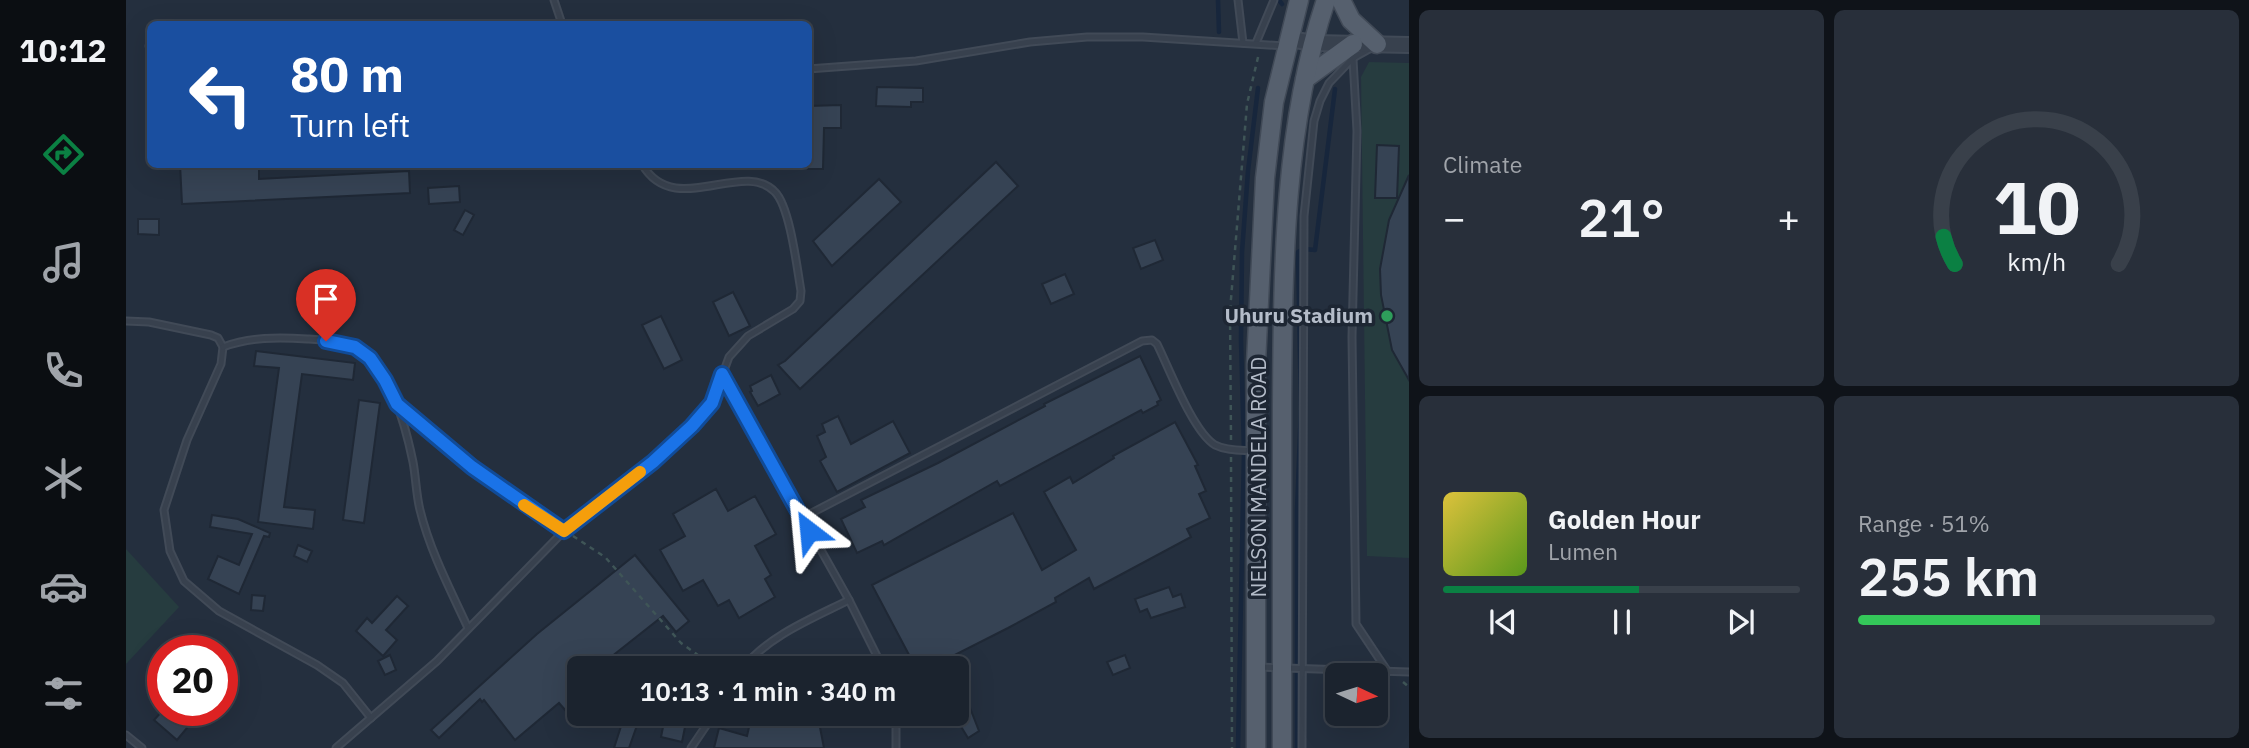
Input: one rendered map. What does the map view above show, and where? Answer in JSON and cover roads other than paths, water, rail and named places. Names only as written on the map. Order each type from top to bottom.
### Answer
[{"type":"main road","name":"NELSON MANDELA ROAD","points":[[1256,748],[1256,363],[1265,178],[1275,102],[1299,0]]},
{"type":"main road","name":"NELSON MANDELA ROAD","points":[[1282,748],[1283,270],[1294,149],[1305,79],[1326,0]]},
{"type":"main road","points":[[1341,0],[1351,20],[1377,44]]},
{"type":"main road","points":[[1305,79],[1353,51]]},
{"type":"street","points":[[1288,42],[1314,43],[1353,51],[1377,44],[1409,45]]},
{"type":"lane","points":[[555,0],[561,21]]},
{"type":"lane","points":[[1238,0],[1243,43]]},
{"type":"lane","points":[[1259,43],[1274,0]]},
{"type":"lane","points":[[812,69],[916,61],[1030,42],[1087,37],[1143,37],[1243,43],[1288,42]]},
{"type":"lane","points":[[1301,748],[1304,216],[1314,121],[1329,83],[1353,51]]},
{"type":"lane","points":[[1353,51],[1357,131],[1352,337],[1356,624],[1382,663]]},
{"type":"lane","points":[[336,748],[437,661],[564,531],[653,462],[692,426],[712,403],[729,357],[748,336],[793,309],[800,301],[801,290],[788,219],[775,191],[749,182],[694,189],[670,188],[648,175],[644,168]]},
{"type":"lane","points":[[126,321],[211,335],[218,338],[223,347],[220,364],[187,440],[164,510],[170,551],[184,581],[219,611],[285,646],[335,677],[343,683],[370,718]]},
{"type":"lane","points":[[223,347],[238,341],[272,338],[326,341],[355,347],[370,358],[397,404],[413,462],[419,508],[429,540],[468,628]]},
{"type":"lane","points":[[802,518],[1142,341],[1157,344],[1204,437],[1216,446],[1231,450],[1256,451]]},
{"type":"lane","points":[[722,374],[849,600],[877,656]]},
{"type":"lane","points":[[397,404],[472,467],[564,531]]},
{"type":"lane","points":[[756,656],[792,629],[849,600]]},
{"type":"lane","points":[[1256,667],[1325,671]]},
{"type":"lane","points":[[1388,672],[1409,672]]},
{"type":"lane","points":[[691,748],[706,726]]},
{"type":"lane","points":[[896,726],[896,748]]},
{"type":"lane","points":[[127,736],[142,748]]},
{"type":"waterway","points":[[1218,0],[1219,32]]},
{"type":"waterway","points":[[1279,0],[1282,4]]},
{"type":"waterway","points":[[1238,748],[1244,451],[1242,252],[1258,88]]},
{"type":"waterway","points":[[1297,748],[1297,511],[1301,408],[1298,252],[1304,249],[1315,250],[1335,89]]},
{"type":"place","name":"Uhuru Stadium","points":[[1387,316]]}]
